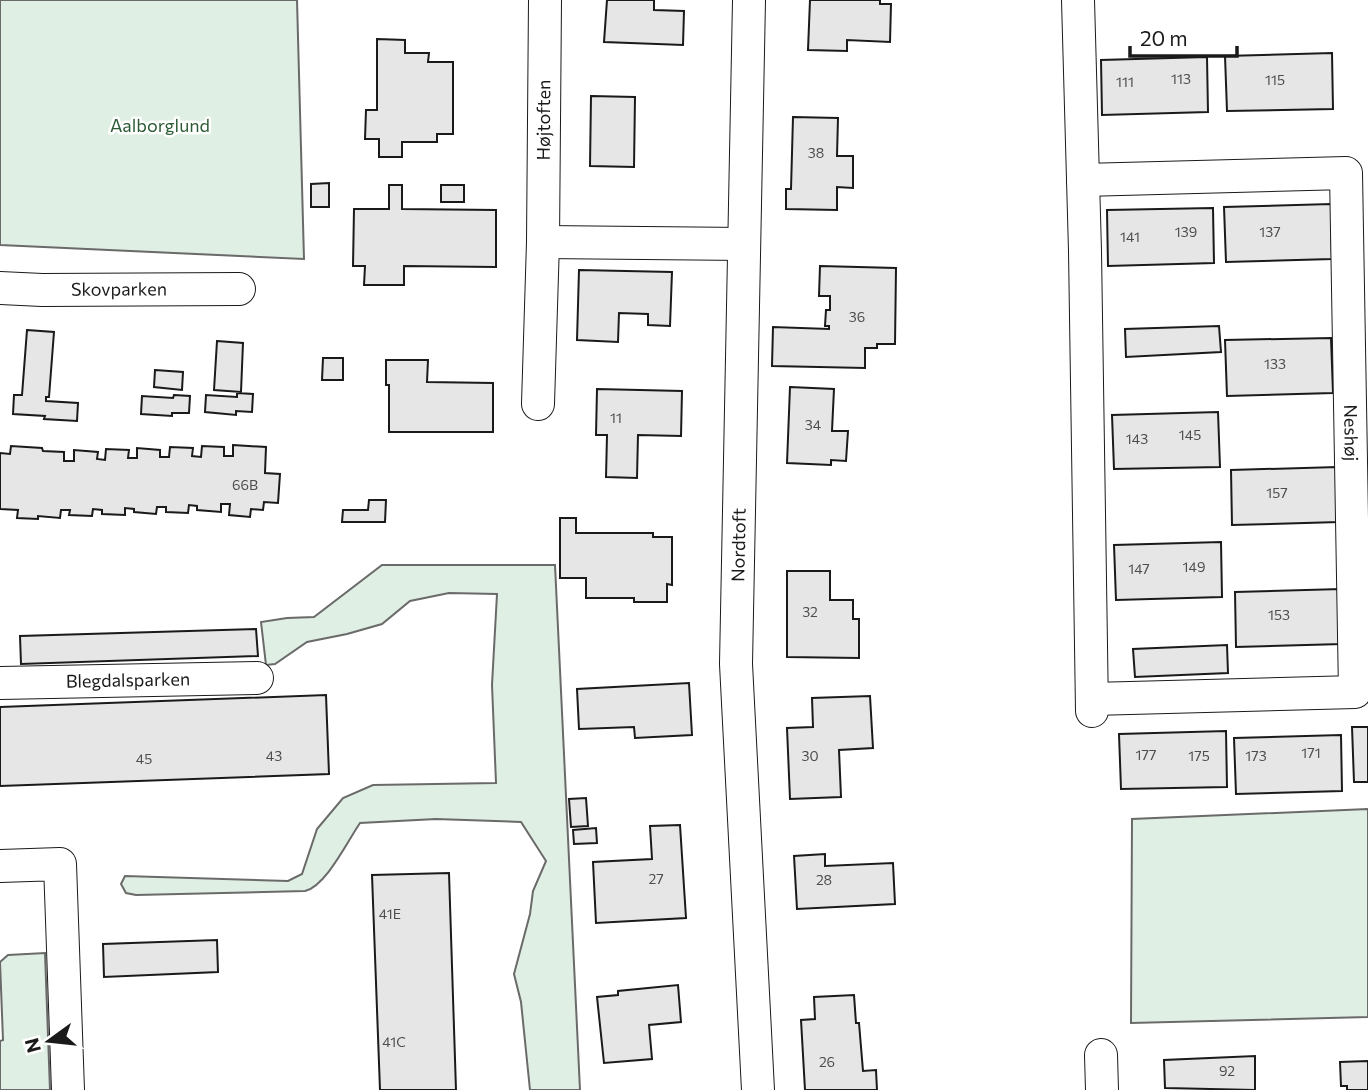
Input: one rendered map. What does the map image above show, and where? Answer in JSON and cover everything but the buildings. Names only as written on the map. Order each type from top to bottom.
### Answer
[{"type":"street","name":"Højtoften","points":[[538,404],[543,242],[545,0]]},
{"type":"street","name":"Nordtoft","points":[[749,0],[736,664],[758,1090]]},
{"type":"street","name":"Neshøj","points":[[1077,0],[1083,180],[1092,705],[1355,692],[1346,173],[1083,180]]},
{"type":"street","points":[[543,242],[744,244]]},
{"type":"street","name":"Skovparken","points":[[0,288],[239,289]]},
{"type":"street","name":"Blegdalsparken","points":[[0,683],[257,678]]},
{"type":"street","points":[[0,866],[60,864],[68,1090]]},
{"type":"street","points":[[1101,1055],[1102,1090]]},
{"type":"green space","name":"Aalborglund","points":[[0,0],[297,0],[304,259],[0,245]]},
{"type":"green space","points":[[382,565],[555,565],[580,1090],[530,1090],[521,1002],[514,974],[530,914],[533,891],[546,861],[521,822],[436,819],[360,823],[321,881],[305,891],[136,895],[126,893],[121,884],[125,876],[288,881],[302,874],[317,829],[343,798],[373,785],[496,783],[492,685],[497,594],[449,593],[410,601],[382,624],[307,642],[275,664],[266,665],[261,622],[314,617]]},
{"type":"green space","points":[[1368,809],[1368,1017],[1131,1023],[1132,819]]},
{"type":"green space","points":[[45,953],[50,1090],[0,1090],[0,1041],[3,1040],[0,962],[8,955]]}]
